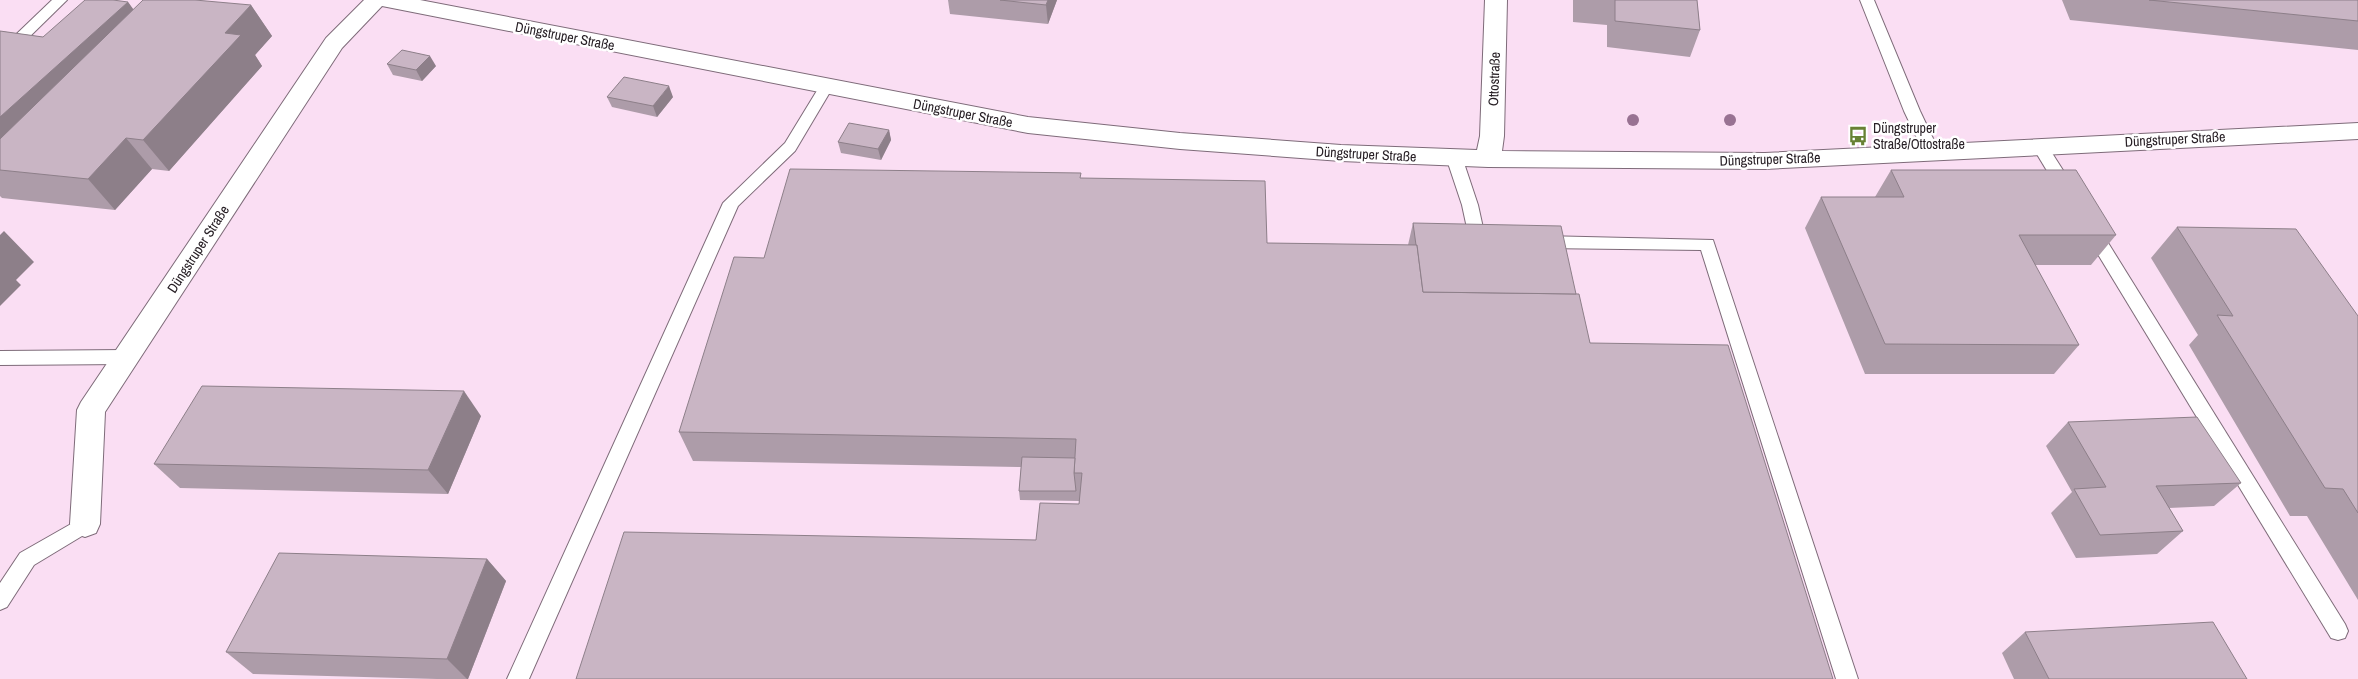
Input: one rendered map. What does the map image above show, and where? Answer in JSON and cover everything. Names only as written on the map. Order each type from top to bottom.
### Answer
[{"type":"street","name":"Düngstruper Straße","points":[[85,524],[91,410],[334,43],[376,0]]},
{"type":"street","name":"Düngstruper Straße","points":[[386,0],[1028,125],[1180,142],[1341,153],[1488,159],[1764,162],[1932,151],[2358,131]]},
{"type":"street","name":"Ottostraße","points":[[1488,159],[1492,136],[1496,0]]},
{"type":"lane","points":[[10,48],[60,0]]},
{"type":"lane","points":[[1867,0],[1912,111],[1932,151]]},
{"type":"lane","points":[[518,679],[731,202],[790,147],[826,87]]},
{"type":"lane","points":[[2040,146],[2338,631]]},
{"type":"lane","points":[[1454,157],[1470,205],[1478,242],[1498,242]]},
{"type":"lane","points":[[1527,242],[1707,244],[1847,679]]},
{"type":"lane","points":[[0,358],[126,357]]},
{"type":"lane","points":[[0,601],[27,559],[85,524]]},
{"type":"shaded area","points":[[0,0],[2358,0],[2358,679],[0,679]]},
{"type":"building","points":[[85,0],[128,2],[0,117],[0,31],[43,37]]},
{"type":"building","points":[[143,0],[195,0],[251,5],[225,33],[241,35],[143,140],[126,138],[88,179],[0,170],[0,139]]},
{"type":"building","points":[[1000,0],[1048,0],[1046,5]]},
{"type":"building","points":[[1615,0],[1697,0],[1700,30],[1615,21]]},
{"type":"building","points":[[2149,0],[2358,0],[2358,21]]},
{"type":"building","points":[[402,50],[430,56],[416,70],[387,64]]},
{"type":"building","points":[[624,77],[669,86],[653,106],[607,97]]},
{"type":"building","points":[[849,123],[889,130],[878,149],[838,142]]},
{"type":"building","points":[[790,169],[1081,173],[1080,178],[1265,181],[1267,243],[1417,245],[1423,292],[1579,294],[1590,343],[1728,345],[1833,679],[576,679],[624,532],[1036,540],[1040,503],[1079,504],[1082,473],[1074,473],[1076,439],[679,432],[734,257],[764,258]]},
{"type":"building","points":[[1891,170],[2076,170],[2116,235],[2019,235],[2079,345],[1885,344],[1821,197],[1904,197]]},
{"type":"building","points":[[1413,223],[1561,226],[1576,294],[1423,292]]},
{"type":"building","points":[[2177,227],[2296,229],[2358,316],[2358,513],[2343,489],[2325,488],[2217,315],[2233,316]]},
{"type":"building","points":[[202,386],[464,391],[428,470],[154,464]]},
{"type":"building","points":[[2197,417],[2241,483],[2156,486],[2183,531],[2100,535],[2074,489],[2106,487],[2068,422]]},
{"type":"building","points":[[1022,457],[1075,458],[1076,491],[1019,491]]},
{"type":"building","points":[[279,553],[487,559],[447,659],[226,652]]},
{"type":"building","points":[[2213,622],[2247,679],[2049,679],[2025,632]]},
{"type":"place","name":"Düngstruper Straße/Ottostraße","points":[[1858,136]]}]
